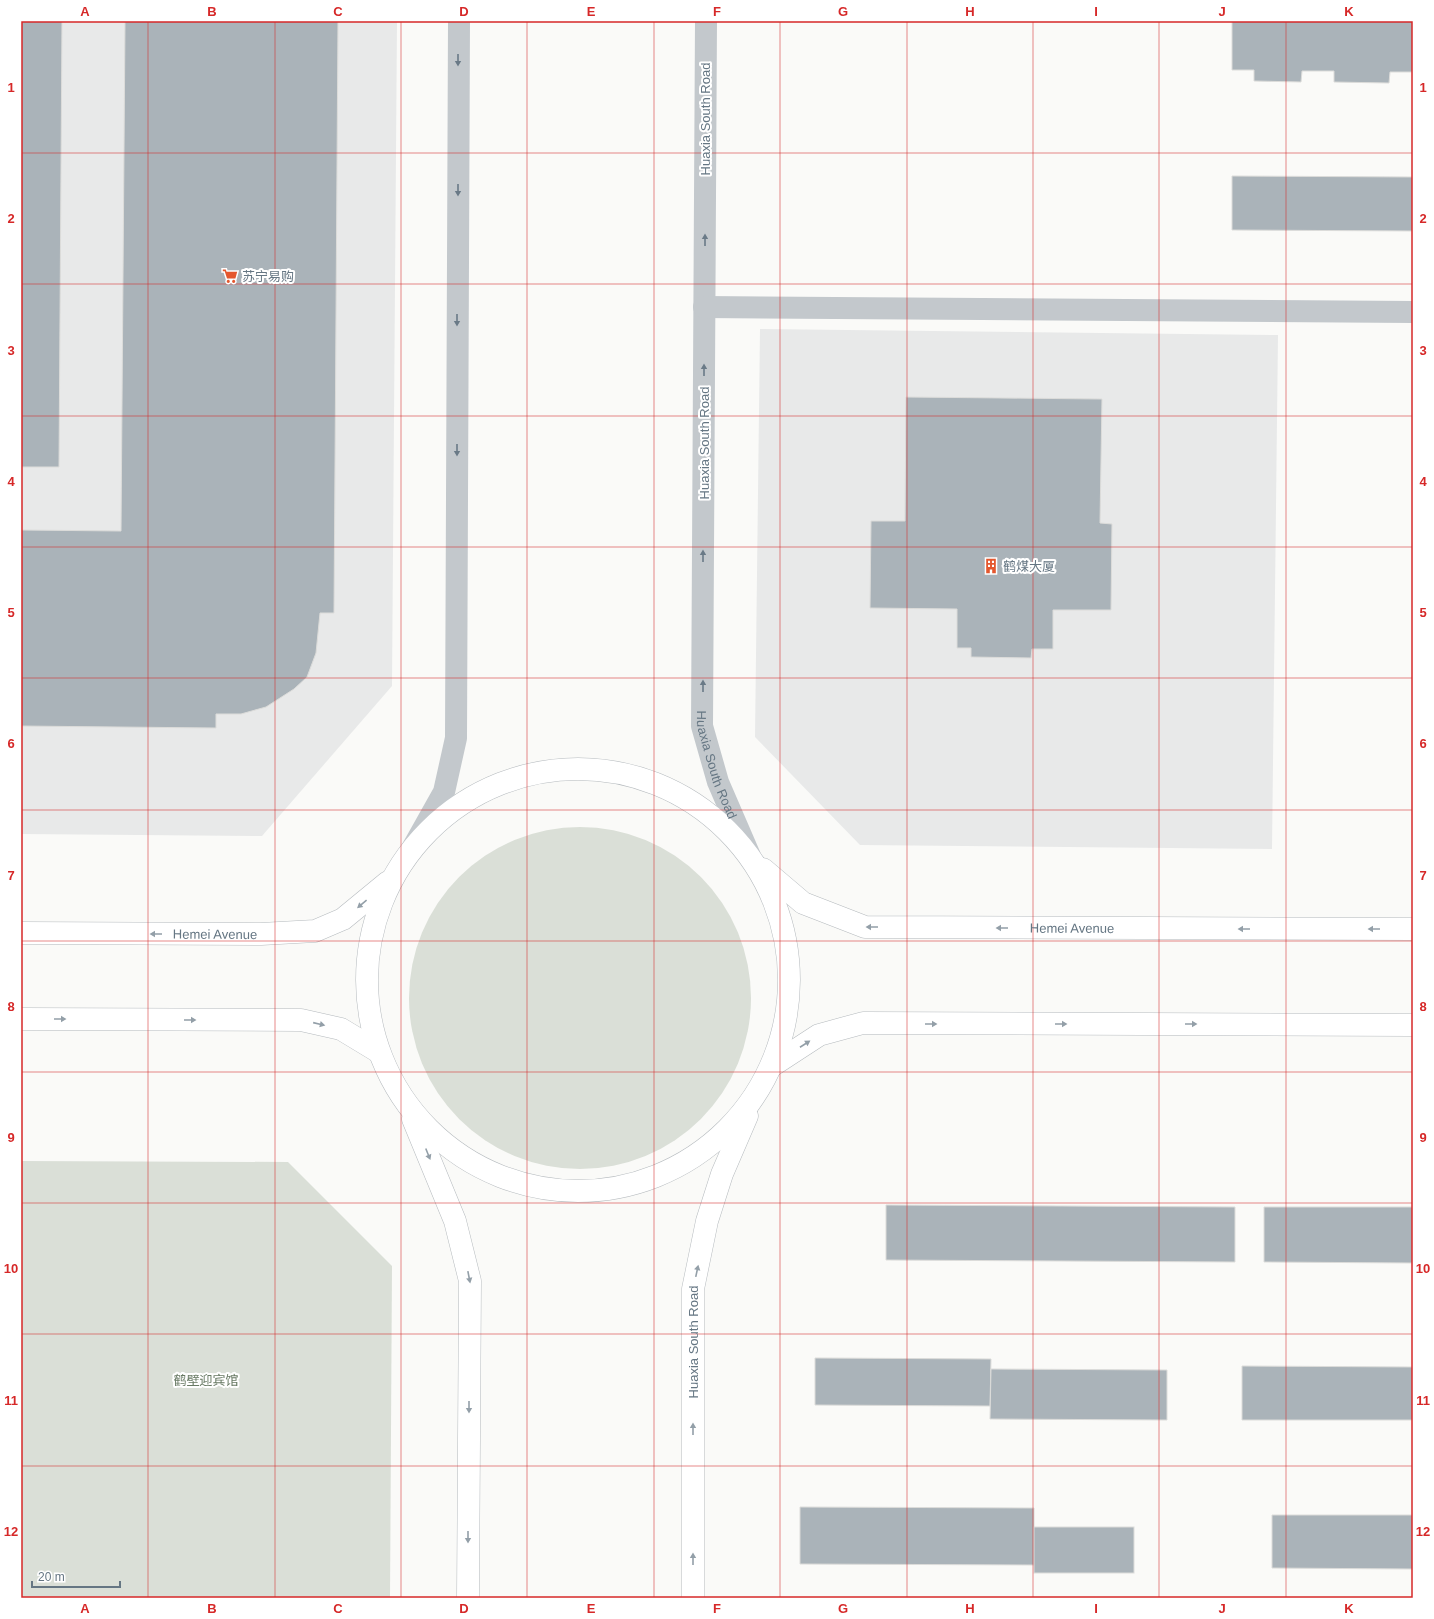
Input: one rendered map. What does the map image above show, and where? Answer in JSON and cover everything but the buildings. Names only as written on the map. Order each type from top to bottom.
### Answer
[{"type":"main road","name":"Hemei Avenue","points":[[751,857],[770,890],[783,924],[790,959],[790,996],[784,1031],[773,1065],[755,1096],[733,1125],[711,1144],[675,1168],[642,1182],[607,1189],[571,1191],[535,1187],[501,1177],[468,1161],[439,1140],[414,1114],[394,1085],[379,1052],[369,1018],[366,982],[369,946],[377,912],[392,879],[412,849],[436,823],[465,802],[494,786],[524,776],[556,770],[588,769],[620,773],[651,782],[680,795],[708,813],[732,834],[751,857],[803,903],[864,927],[1413,929]]},
{"type":"main road","name":"Hemei Avenue","points":[[21,933],[261,934],[315,931],[343,919],[392,879]]},
{"type":"main road","points":[[21,1019],[301,1020],[341,1029],[379,1052]]},
{"type":"main road","name":"Hemei Avenue","points":[[773,1065],[819,1035],[862,1023],[1413,1025]]},
{"type":"main road","name":"Huaxia South Road","points":[[693,1598],[693,1289],[707,1221],[722,1174],[755,1096]]},
{"type":"main road","points":[[408,1105],[455,1221],[470,1281],[468,1598]]},
{"type":"street","points":[[412,849],[444,792],[456,738],[458,21]]},
{"type":"street","name":"Huaxia South Road","points":[[706,21],[702,726],[718,782],[751,857]]},
{"type":"street","points":[[704,307],[1413,312]]},
{"type":"shaded area","points":[[21,21],[397,21],[392,686],[262,836],[21,834]]},
{"type":"shaded area","points":[[760,329],[1278,335],[1272,849],[860,845],[755,737]]},
{"type":"green space","points":[[580,827],[613,830],[630,834],[645,840],[661,847],[675,856],[701,877],[722,903],[731,917],[738,933],[744,948],[748,965],[751,998],[748,1031],[744,1048],[738,1063],[731,1079],[722,1093],[701,1119],[675,1140],[661,1149],[645,1156],[630,1162],[613,1166],[580,1169],[547,1166],[530,1162],[515,1156],[499,1149],[485,1140],[459,1119],[438,1093],[429,1079],[422,1063],[416,1048],[412,1031],[409,998],[412,965],[416,948],[422,933],[429,917],[438,903],[459,877],[485,856],[499,847],[515,840],[530,834],[547,830]]},
{"type":"green space","name":"鹤壁迎宾馆","points":[[21,1161],[288,1162],[392,1266],[390,1598],[21,1598]]},
{"type":"place","name":"苏宁易购","points":[[230,276]]},
{"type":"place","name":"鹤煤大厦","points":[[991,566]]}]
